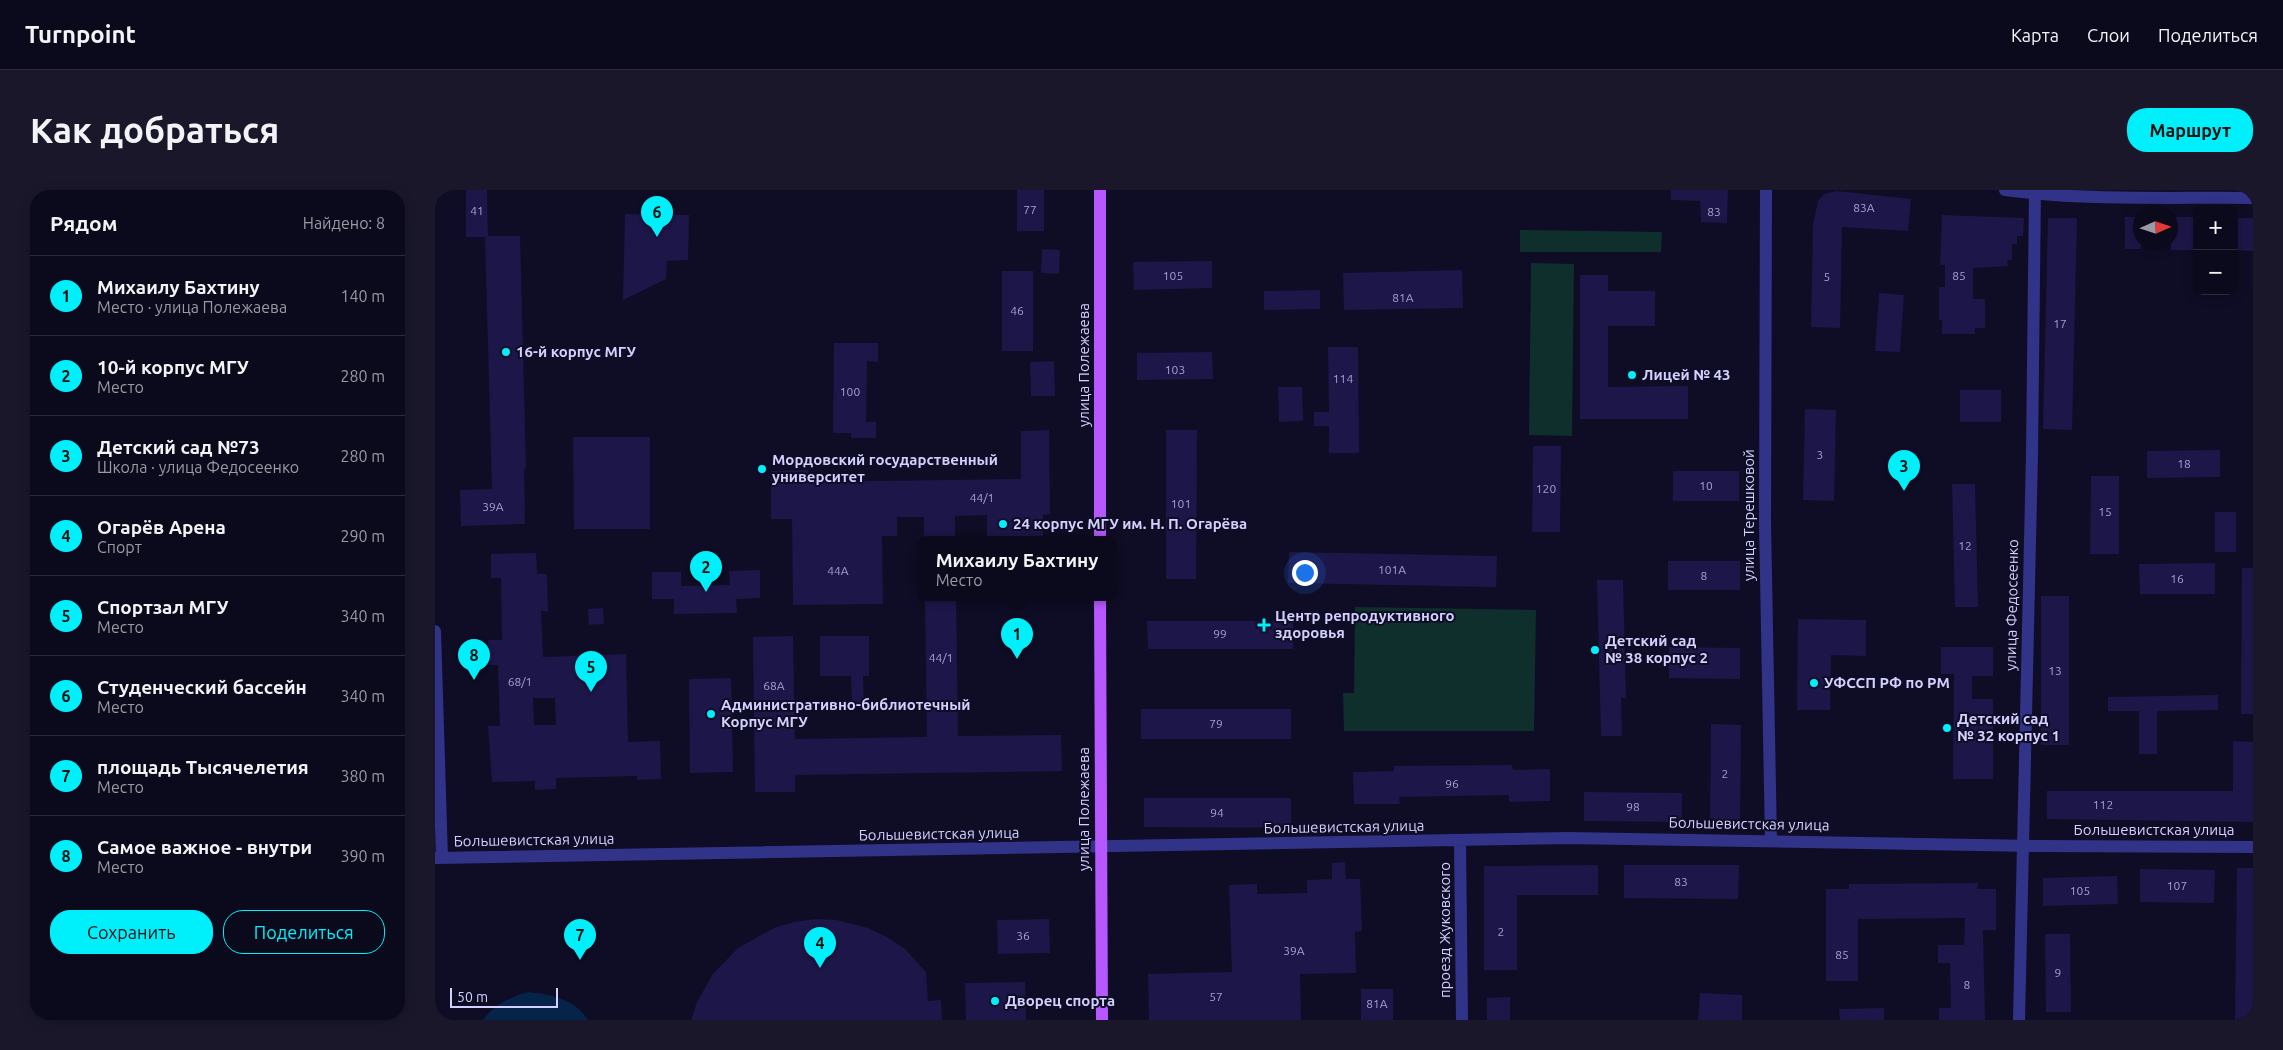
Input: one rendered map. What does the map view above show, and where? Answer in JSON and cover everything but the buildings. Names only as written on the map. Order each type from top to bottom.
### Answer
[{"type":"main road","name":"улица Полежаева","points":[[1100,190],[1100,536]]},
{"type":"main road","name":"улица Полежаева","points":[[1100,601],[1102,1020]]},
{"type":"street","name":"улица Терешковой","points":[[1766,190],[1765,523],[1771,841]]},
{"type":"street","points":[[2005,190],[2253,198]]},
{"type":"street","name":"улица Федосеенко","points":[[2019,1020],[2032,454],[2035,192]]},
{"type":"street","points":[[435,631],[439,858]]},
{"type":"street","name":"Большевистская улица","points":[[439,858],[1568,838],[2253,847]]},
{"type":"street","name":"проезд Жуковского","points":[[1460,841],[1462,1020]]},
{"type":"green space","points":[[1520,230],[1662,232],[1661,252],[1520,252]]},
{"type":"green space","points":[[1531,263],[1574,264],[1572,436],[1529,435]]},
{"type":"green space","points":[[1355,607],[1536,610],[1534,731],[1344,731],[1343,693],[1354,693]]},
{"type":"water","points":[[528,992],[545,994],[569,1002],[583,1013],[588,1020],[483,1020],[503,1002]]},
{"type":"place","name":"Студенческий бассейн","points":[[657,237]]},
{"type":"place","name":"16-й корпус МГУ","points":[[506,352]]},
{"type":"place","name":"Лицей № 43","points":[[1632,375]]},
{"type":"place","name":"Мордовский государственный университет","points":[[762,469]]},
{"type":"place","name":"Детский сад №73","points":[[1904,491]]},
{"type":"place","name":"24 корпус МГУ им. Н. П. Огарёва","points":[[1003,524]]},
{"type":"place","name":"10-й корпус МГУ","points":[[706,592]]},
{"type":"place","name":"Центр репродуктивного здоровья","points":[[1264,625]]},
{"type":"place","name":"Детский сад № 38 корпус 2","points":[[1595,650]]},
{"type":"place","name":"Михаилу Бахтину","points":[[1017,659]]},
{"type":"place","name":"Самое важное - внутри","points":[[474,680]]},
{"type":"place","name":"УФССП РФ по РМ","points":[[1814,683]]},
{"type":"place","name":"Спортзал МГУ","points":[[591,692]]},
{"type":"place","name":"Административно-библиотечный Корпус МГУ","points":[[711,714]]},
{"type":"place","name":"Детский сад № 32 корпус 1","points":[[1947,728]]},
{"type":"place","name":"площадь Тысячелетия","points":[[580,960]]},
{"type":"place","name":"Огарёв Арена","points":[[820,968]]},
{"type":"place","name":"Дворец cпорта","points":[[995,1001]]}]
